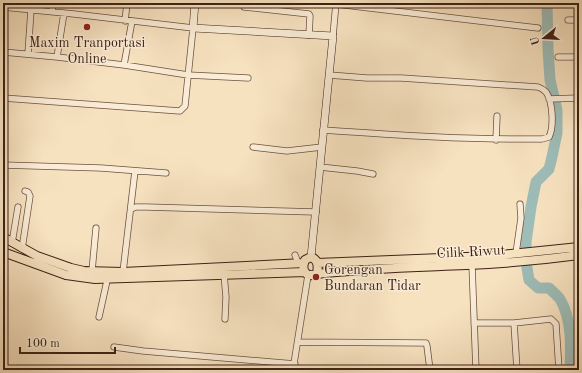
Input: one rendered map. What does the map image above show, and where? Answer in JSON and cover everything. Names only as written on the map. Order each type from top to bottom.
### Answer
[{"type":"main road","points":[[3,237],[22,249],[37,256],[71,268],[92,271],[108,276],[122,272],[301,263],[311,257],[314,258],[317,263],[317,274],[311,276],[306,274],[224,274],[108,276],[86,278],[66,275],[3,252]]},
{"type":"main road","name":"Cilik Riwut","points":[[538,255],[558,249],[579,247]]},
{"type":"main road","points":[[558,249],[560,258]]},
{"type":"main road","name":"Cilik Riwut","points":[[317,274],[450,261],[538,255],[560,258],[579,255]]},
{"type":"main road","name":"Cilik Riwut","points":[[317,263],[450,261],[472,265],[519,256]]},
{"type":"main road","points":[[301,263],[306,274]]},
{"type":"street","points":[[52,12],[53,3]]},
{"type":"street","points":[[124,65],[128,21],[127,3]]},
{"type":"street","points":[[3,98],[180,111],[185,106],[195,3]]},
{"type":"street","points":[[311,257],[336,3],[538,28]]},
{"type":"street","points":[[3,7],[17,6],[31,10],[192,28],[309,36],[333,36]]},
{"type":"street","points":[[244,7],[309,14],[309,36]]},
{"type":"street","points":[[28,54],[31,10]]},
{"type":"street","points":[[57,57],[64,13]]},
{"type":"street","points":[[568,20],[579,20]]},
{"type":"street","points":[[3,52],[124,65],[188,75],[248,78]]},
{"type":"street","points":[[558,57],[579,58]]},
{"type":"street","points":[[323,130],[420,137],[496,140],[542,139],[549,137],[552,126],[551,99],[546,92],[538,87],[329,75]]},
{"type":"street","points":[[551,99],[579,98]]},
{"type":"street","points":[[496,140],[497,116]]},
{"type":"street","points":[[253,147],[287,151],[322,147]]},
{"type":"street","points":[[3,165],[166,173]]},
{"type":"street","points":[[320,167],[373,174]]},
{"type":"street","points":[[122,272],[135,171]]},
{"type":"street","points":[[22,249],[30,196],[28,192],[25,192]]},
{"type":"street","points":[[519,256],[521,218],[520,204]]},
{"type":"street","points":[[12,243],[18,207]]},
{"type":"street","points":[[131,209],[146,207],[316,212]]},
{"type":"street","points":[[92,271],[96,228]]},
{"type":"street","points":[[295,255],[301,263]]},
{"type":"street","points":[[472,265],[476,370]]},
{"type":"street","points":[[224,274],[226,297],[225,319]]},
{"type":"street","points":[[114,347],[294,367],[306,274]]},
{"type":"street","points":[[100,318],[108,276]]},
{"type":"street","points":[[474,323],[514,323],[548,318],[555,322],[558,341],[559,370]]},
{"type":"street","points":[[514,323],[517,370]]},
{"type":"street","points":[[298,342],[426,344],[430,370]]},
{"type":"waterway","points":[[547,3],[550,80],[557,110],[557,133],[549,169],[536,182],[526,242],[526,262],[529,280],[538,288],[549,288],[560,299],[564,307],[570,333],[570,370]]},
{"type":"place","name":"Maxim Tranportasi Online","points":[[87,27]]},
{"type":"place","name":"Gorengan Bundaran Tidar","points":[[316,277]]}]
